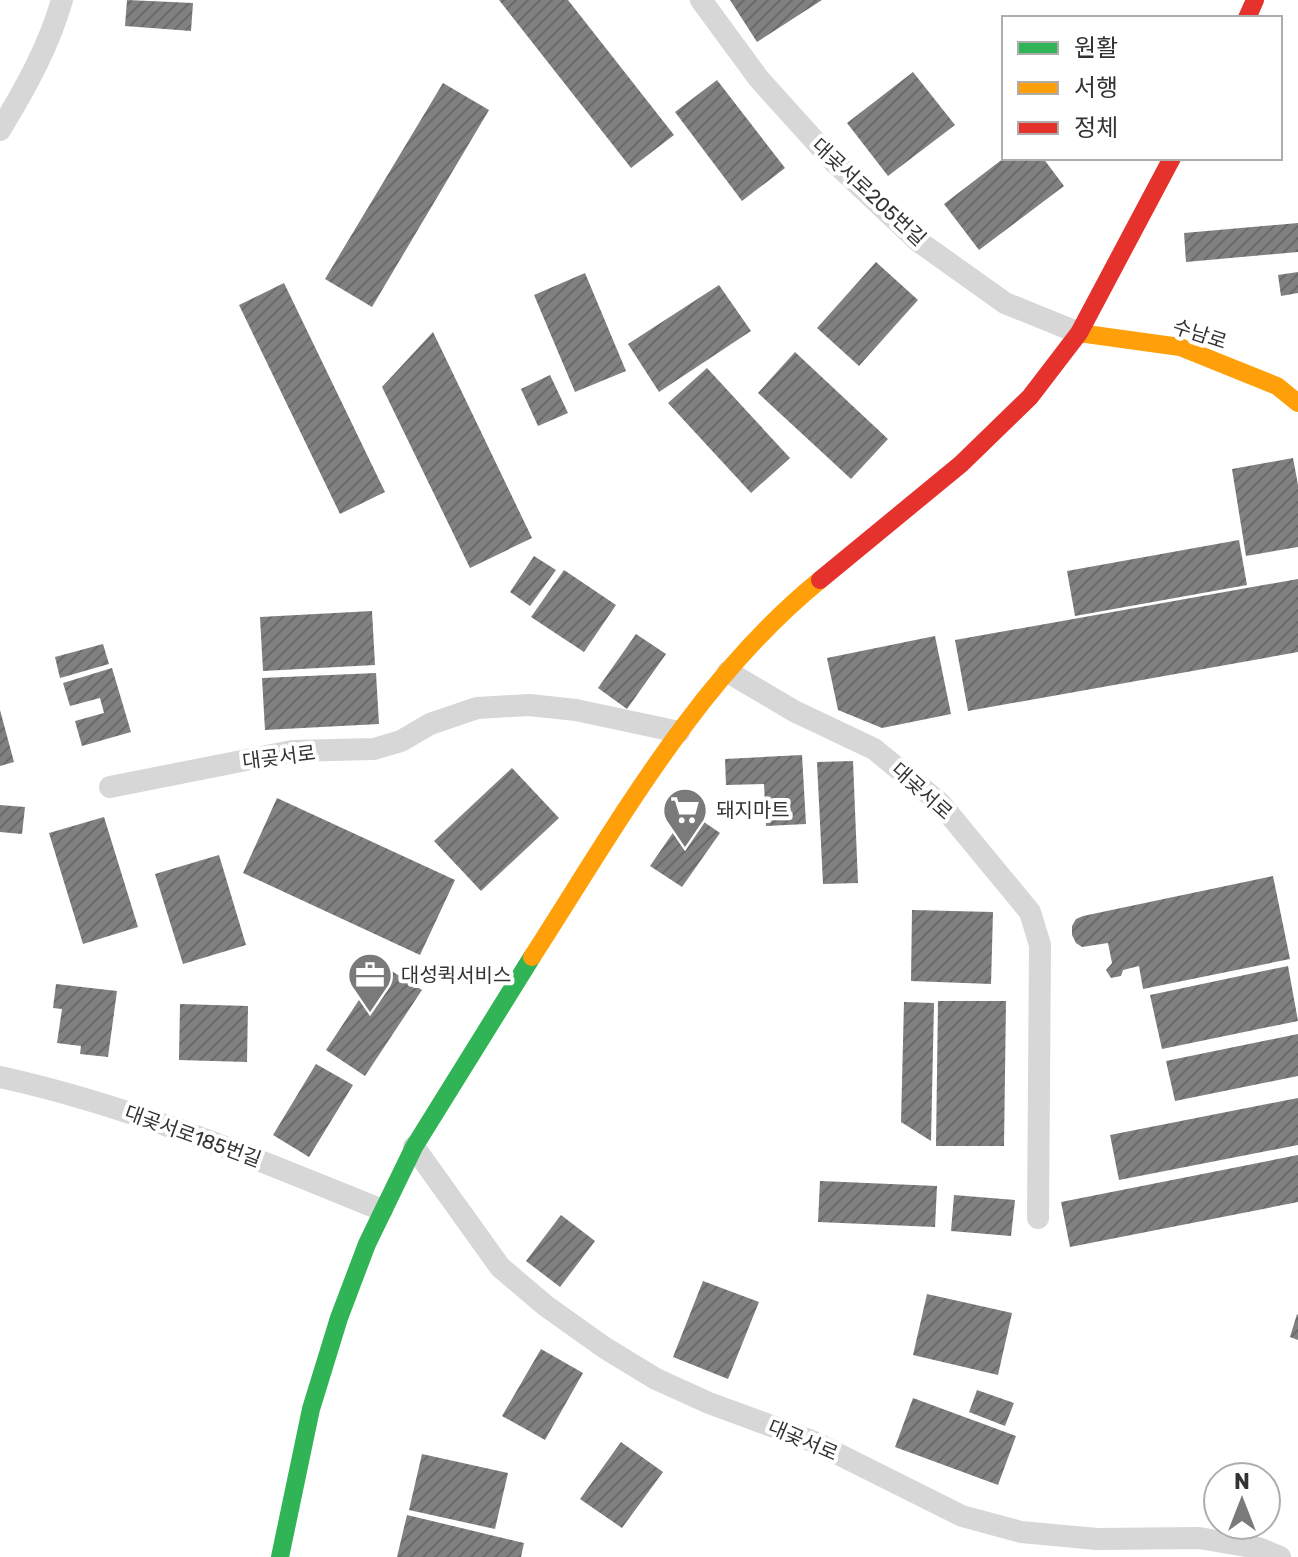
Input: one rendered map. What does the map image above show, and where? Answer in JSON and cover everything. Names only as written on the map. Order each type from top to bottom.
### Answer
[{"type":"street","points":[[280,1557],[311,1409],[339,1318],[382,1210],[414,1147],[533,956],[679,732],[728,672],[789,605],[961,464],[1030,397],[1079,333],[1171,160]]},
{"type":"street","name":"수남로","points":[[1079,333],[1180,347],[1277,386],[1298,403]]},
{"type":"lane","points":[[0,130],[26,87],[62,0]]},
{"type":"lane","name":"대곶서로205번길","points":[[701,0],[759,79],[833,161],[918,241],[1005,303],[1079,333]]},
{"type":"lane","name":"대곶서로","points":[[728,672],[794,711],[874,749],[940,803],[1030,912],[1040,945],[1041,971],[1038,1218]]},
{"type":"lane","name":"대곶서로","points":[[110,787],[292,751],[374,749],[401,741],[430,724],[477,708],[529,705],[576,710],[679,732]]},
{"type":"lane","name":"대곶서로185번길","points":[[0,1077],[58,1090],[185,1130],[382,1210]]},
{"type":"lane","name":"대곶서로","points":[[414,1147],[500,1267],[546,1306],[656,1379],[709,1403],[812,1441],[962,1516],[1021,1532],[1097,1539],[1199,1538],[1258,1548],[1280,1557]]},
{"type":"building","points":[[127,0],[193,3],[191,31],[125,26]]},
{"type":"building","points":[[499,0],[568,0],[674,135],[631,168]]},
{"type":"building","points":[[730,0],[822,0],[757,42]]},
{"type":"building","points":[[913,72],[955,125],[888,176],[847,123]]},
{"type":"building","points":[[717,80],[785,168],[742,201],[675,112]]},
{"type":"building","points":[[443,83],[489,110],[372,307],[325,279]]},
{"type":"building","points":[[1002,160],[1044,160],[1064,186],[979,250],[944,204]]},
{"type":"building","points":[[1298,223],[1298,252],[1186,262],[1184,233]]},
{"type":"building","points":[[876,262],[918,300],[859,366],[817,328]]},
{"type":"building","points":[[1298,272],[1298,293],[1281,296],[1278,275]]},
{"type":"building","points":[[585,273],[626,371],[575,392],[534,295]]},
{"type":"building","points":[[284,283],[385,492],[340,514],[239,305]]},
{"type":"building","points":[[719,285],[751,331],[659,392],[628,344]]},
{"type":"building","points":[[433,332],[532,538],[470,568],[382,387]]},
{"type":"building","points":[[795,352],[888,439],[851,479],[758,393]]},
{"type":"building","points":[[707,368],[790,458],[751,493],[668,403]]},
{"type":"building","points":[[550,375],[568,413],[538,426],[521,389]]},
{"type":"building","points":[[1293,458],[1298,485],[1298,547],[1246,556],[1232,469]]},
{"type":"building","points":[[1239,540],[1247,585],[1075,616],[1067,571]]},
{"type":"building","points":[[534,556],[556,570],[530,606],[510,592]]},
{"type":"building","points":[[564,570],[616,605],[584,652],[531,617]]},
{"type":"building","points":[[1298,579],[1298,652],[968,711],[955,640]]},
{"type":"building","points":[[372,611],[375,665],[263,671],[260,617]]},
{"type":"building","points":[[636,634],[666,654],[627,709],[598,688]]},
{"type":"building","points":[[935,636],[951,714],[882,728],[838,710],[827,658]]},
{"type":"building","points":[[103,644],[109,664],[60,678],[55,657]]},
{"type":"building","points":[[112,668],[131,732],[82,746],[75,721],[104,713],[100,698],[70,706],[63,683]]},
{"type":"building","points":[[376,673],[379,724],[265,730],[262,678]]},
{"type":"building","points":[[0,710],[14,762],[0,766]]},
{"type":"building","points":[[802,755],[806,824],[766,826],[764,784],[726,785],[725,759]]},
{"type":"building","points":[[853,761],[858,883],[823,884],[817,762]]},
{"type":"building","points":[[512,768],[559,818],[481,891],[434,841]]},
{"type":"building","points":[[277,798],[455,880],[420,955],[243,873]]},
{"type":"building","points":[[0,805],[25,807],[22,834],[0,832]]},
{"type":"building","name":"돼지마트","points":[[688,811],[720,833],[682,887],[650,866]]},
{"type":"building","points":[[104,817],[138,927],[83,944],[49,833]]},
{"type":"building","points":[[219,855],[246,945],[183,964],[155,874]]},
{"type":"building","points":[[1273,876],[1290,959],[1143,989],[1139,966],[1123,970],[1121,976],[1111,978],[1106,970],[1112,963],[1108,943],[1082,947],[1072,935],[1076,919],[1083,916]]},
{"type":"building","points":[[912,910],[993,912],[991,984],[911,981]]},
{"type":"building","points":[[382,965],[422,990],[365,1076],[326,1050]]},
{"type":"building","points":[[1288,966],[1298,1021],[1162,1049],[1150,995]]},
{"type":"building","points":[[56,984],[117,991],[108,1057],[80,1054],[81,1046],[57,1043],[62,1009],[53,1008]]},
{"type":"building","points":[[938,1001],[1006,1001],[1004,1146],[936,1146]]},
{"type":"building","points":[[904,1002],[934,1003],[931,1141],[901,1122]]},
{"type":"building","points":[[180,1004],[248,1006],[247,1062],[179,1060]]},
{"type":"building","points":[[1298,1034],[1298,1076],[1175,1101],[1166,1061]]},
{"type":"building","points":[[316,1064],[353,1085],[309,1157],[273,1135]]},
{"type":"building","points":[[1298,1098],[1298,1145],[1119,1180],[1110,1135]]},
{"type":"building","points":[[1298,1155],[1298,1202],[1070,1247],[1061,1202]]},
{"type":"building","points":[[820,1181],[937,1186],[935,1227],[818,1222]]},
{"type":"building","points":[[954,1195],[1015,1200],[1011,1236],[951,1231]]},
{"type":"building","points":[[561,1215],[595,1241],[560,1287],[526,1261]]},
{"type":"building","points":[[703,1281],[759,1302],[728,1379],[673,1357]]},
{"type":"building","points":[[927,1294],[1012,1313],[998,1375],[913,1355]]},
{"type":"building","points":[[1298,1315],[1298,1340],[1290,1337]]},
{"type":"building","points":[[541,1349],[583,1373],[545,1440],[502,1416]]},
{"type":"building","points":[[977,1390],[1014,1403],[1005,1426],[969,1412]]},
{"type":"building","points":[[913,1398],[1016,1436],[998,1485],[895,1447]]},
{"type":"building","points":[[621,1442],[663,1472],[622,1528],[580,1499]]},
{"type":"building","points":[[422,1454],[508,1473],[495,1529],[409,1510]]},
{"type":"building","points":[[407,1515],[524,1543],[521,1557],[397,1557]]},
{"type":"traffic: fast","points":[[280,1557],[311,1409],[339,1318],[367,1244],[414,1147],[532,957]]},
{"type":"traffic: slow","points":[[1079,333],[1180,347],[1277,386],[1298,403]]},
{"type":"traffic: slow","points":[[532,957],[628,806],[697,708],[776,619],[820,580]]},
{"type":"traffic: jam","points":[[1248,16],[1255,0]]},
{"type":"traffic: jam","points":[[820,580],[961,464],[1030,397],[1079,333],[1171,160]]},
{"type":"place","name":"돼지마트","points":[[685,849]]},
{"type":"place","name":"대성퀵서비스","points":[[370,1014]]}]
